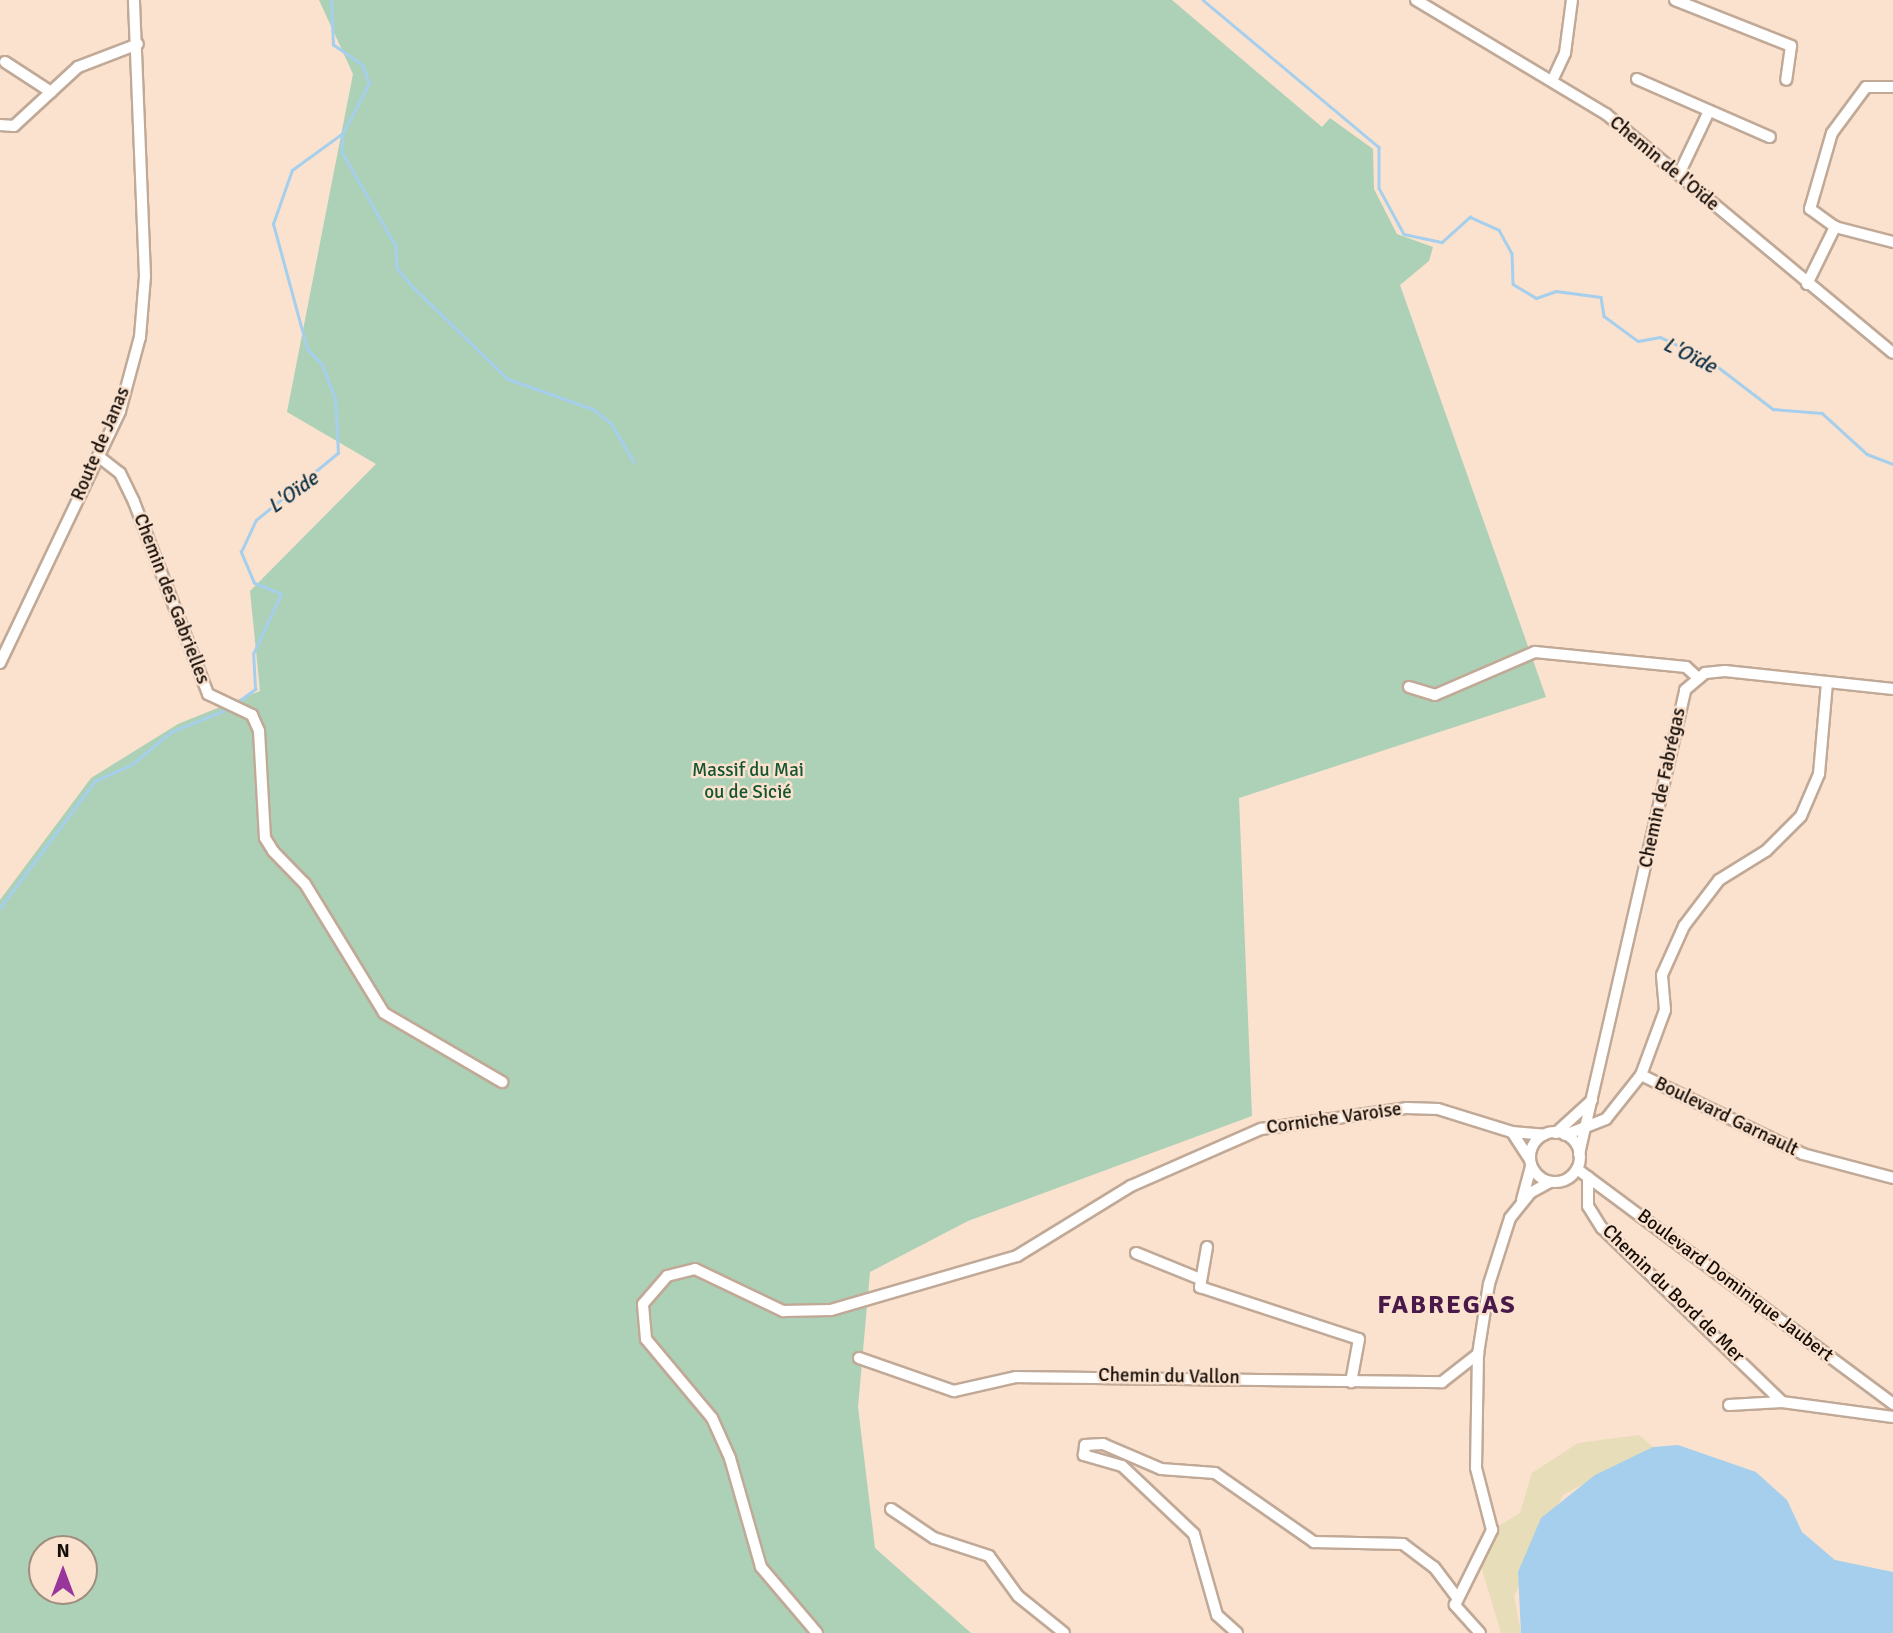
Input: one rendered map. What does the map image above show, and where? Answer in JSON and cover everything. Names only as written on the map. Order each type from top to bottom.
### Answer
[{"type":"street","name":"Route de Janas","points":[[0,663],[98,456],[127,385],[145,294],[138,44],[134,0]]},
{"type":"street","name":"Chemin de l'Oïde","points":[[1416,0],[1606,114],[1893,353]]},
{"type":"street","points":[[1552,81],[1566,53],[1572,0]]},
{"type":"street","points":[[1675,0],[1791,46],[1786,80]]},
{"type":"street","points":[[0,125],[14,126],[78,67],[138,44]]},
{"type":"street","points":[[5,62],[51,92]]},
{"type":"street","points":[[1637,79],[1770,137]]},
{"type":"street","points":[[1893,87],[1866,87],[1832,133],[1810,209],[1835,227],[1893,242]]},
{"type":"street","points":[[1679,174],[1709,111]]},
{"type":"street","points":[[1807,284],[1835,227]]},
{"type":"street","name":"Chemin des Gabrielles","points":[[98,456],[120,473],[134,502],[208,694],[235,704],[258,731],[265,838],[305,884],[384,1013],[502,1082]]},
{"type":"street","points":[[1409,687],[1435,695],[1535,652],[1686,667],[1697,677],[1725,671],[1893,689]]},
{"type":"street","name":"Chemin de Fabrégas","points":[[1577,1169],[1679,709],[1697,677]]},
{"type":"street","points":[[1587,1130],[1606,1119],[1641,1075],[1665,1010],[1662,975],[1684,926],[1719,880],[1766,851],[1801,816],[1819,774],[1827,682]]},
{"type":"street","name":"Boulevard Garnault","points":[[1641,1075],[1803,1154],[1893,1178]]},
{"type":"street","points":[[1456,1601],[1480,1563],[1492,1530],[1475,1457],[1478,1353],[1501,1241],[1522,1200],[1530,1163],[1555,1134],[1595,1097]]},
{"type":"street","name":"Corniche Varoise","points":[[817,1633],[761,1567],[723,1438],[646,1339],[643,1304],[667,1276],[695,1269],[763,1304],[806,1313],[1017,1256],[1132,1186],[1261,1129],[1408,1108],[1438,1109],[1512,1132],[1555,1134],[1587,1130]]},
{"type":"street","points":[[1512,1132],[1530,1163],[1550,1182]]},
{"type":"street","points":[[1555,1134],[1579,1154]]},
{"type":"street","points":[[1522,1200],[1577,1169]]},
{"type":"street","name":"Boulevard Dominique Jaubert","points":[[1577,1169],[1893,1404]]},
{"type":"street","name":"Chemin du Bord de Mer","points":[[1588,1177],[1588,1206],[1602,1228],[1782,1402]]},
{"type":"street","points":[[1207,1247],[1200,1287],[1359,1339],[1351,1381]]},
{"type":"street","points":[[1136,1253],[1200,1279]]},
{"type":"street","name":"Chemin du Vallon","points":[[859,1358],[954,1391],[1016,1377],[1442,1382],[1478,1353]]},
{"type":"street","points":[[1729,1405],[1782,1402],[1893,1418]]},
{"type":"street","points":[[1237,1633],[1217,1615],[1194,1534],[1122,1466],[1084,1455],[1083,1446],[1103,1444],[1161,1469],[1215,1473],[1314,1542],[1403,1544],[1434,1567],[1480,1633]]},
{"type":"street","points":[[891,1509],[934,1538],[989,1556],[1017,1596],[1065,1633]]},
{"type":"green space","name":"Massif du Mai ou de Sicié","points":[[319,0],[1172,0],[1322,127],[1330,118],[1373,149],[1374,189],[1397,234],[1433,247],[1429,261],[1400,285],[1546,697],[1239,798],[1252,1116],[968,1221],[870,1272],[858,1407],[875,1548],[971,1633],[0,1633],[0,900],[91,778],[178,724],[260,691],[250,591],[376,464],[287,412],[353,74]]},
{"type":"sand","points":[[1639,1435],[1653,1447],[1563,1495],[1514,1596],[1521,1633],[1501,1633],[1480,1563],[1492,1530],[1520,1513],[1532,1473],[1578,1443]]},
{"type":"water","points":[[1678,1445],[1756,1472],[1787,1500],[1802,1532],[1835,1560],[1893,1572],[1893,1633],[1521,1633],[1518,1572],[1541,1518],[1595,1475],[1653,1447]]},
{"type":"waterway","name":"L'Oïde","points":[[236,703],[255,689],[253,654],[281,594],[254,583],[241,552],[256,520],[338,453],[335,399],[322,365],[307,349],[273,224],[292,170],[343,133],[369,83],[362,65],[333,45],[331,0]]},
{"type":"waterway","name":"L'Oïde","points":[[1203,0],[1379,147],[1379,188],[1404,234],[1442,242],[1470,217],[1499,230],[1512,253],[1513,284],[1536,298],[1556,291],[1601,297],[1604,316],[1638,341],[1660,337],[1709,360],[1773,409],[1822,413],[1867,454],[1893,464]]},
{"type":"waterway","name":"L'Oïde","points":[[343,133],[342,152],[396,246],[397,268],[413,287],[508,379],[593,409],[611,423],[634,462]]},
{"type":"waterway","name":"L'Oïde","points":[[0,908],[95,781],[131,765],[171,732],[228,709]]},
{"type":"district","name":"FABREGAS","points":[[1447,1306]]}]
